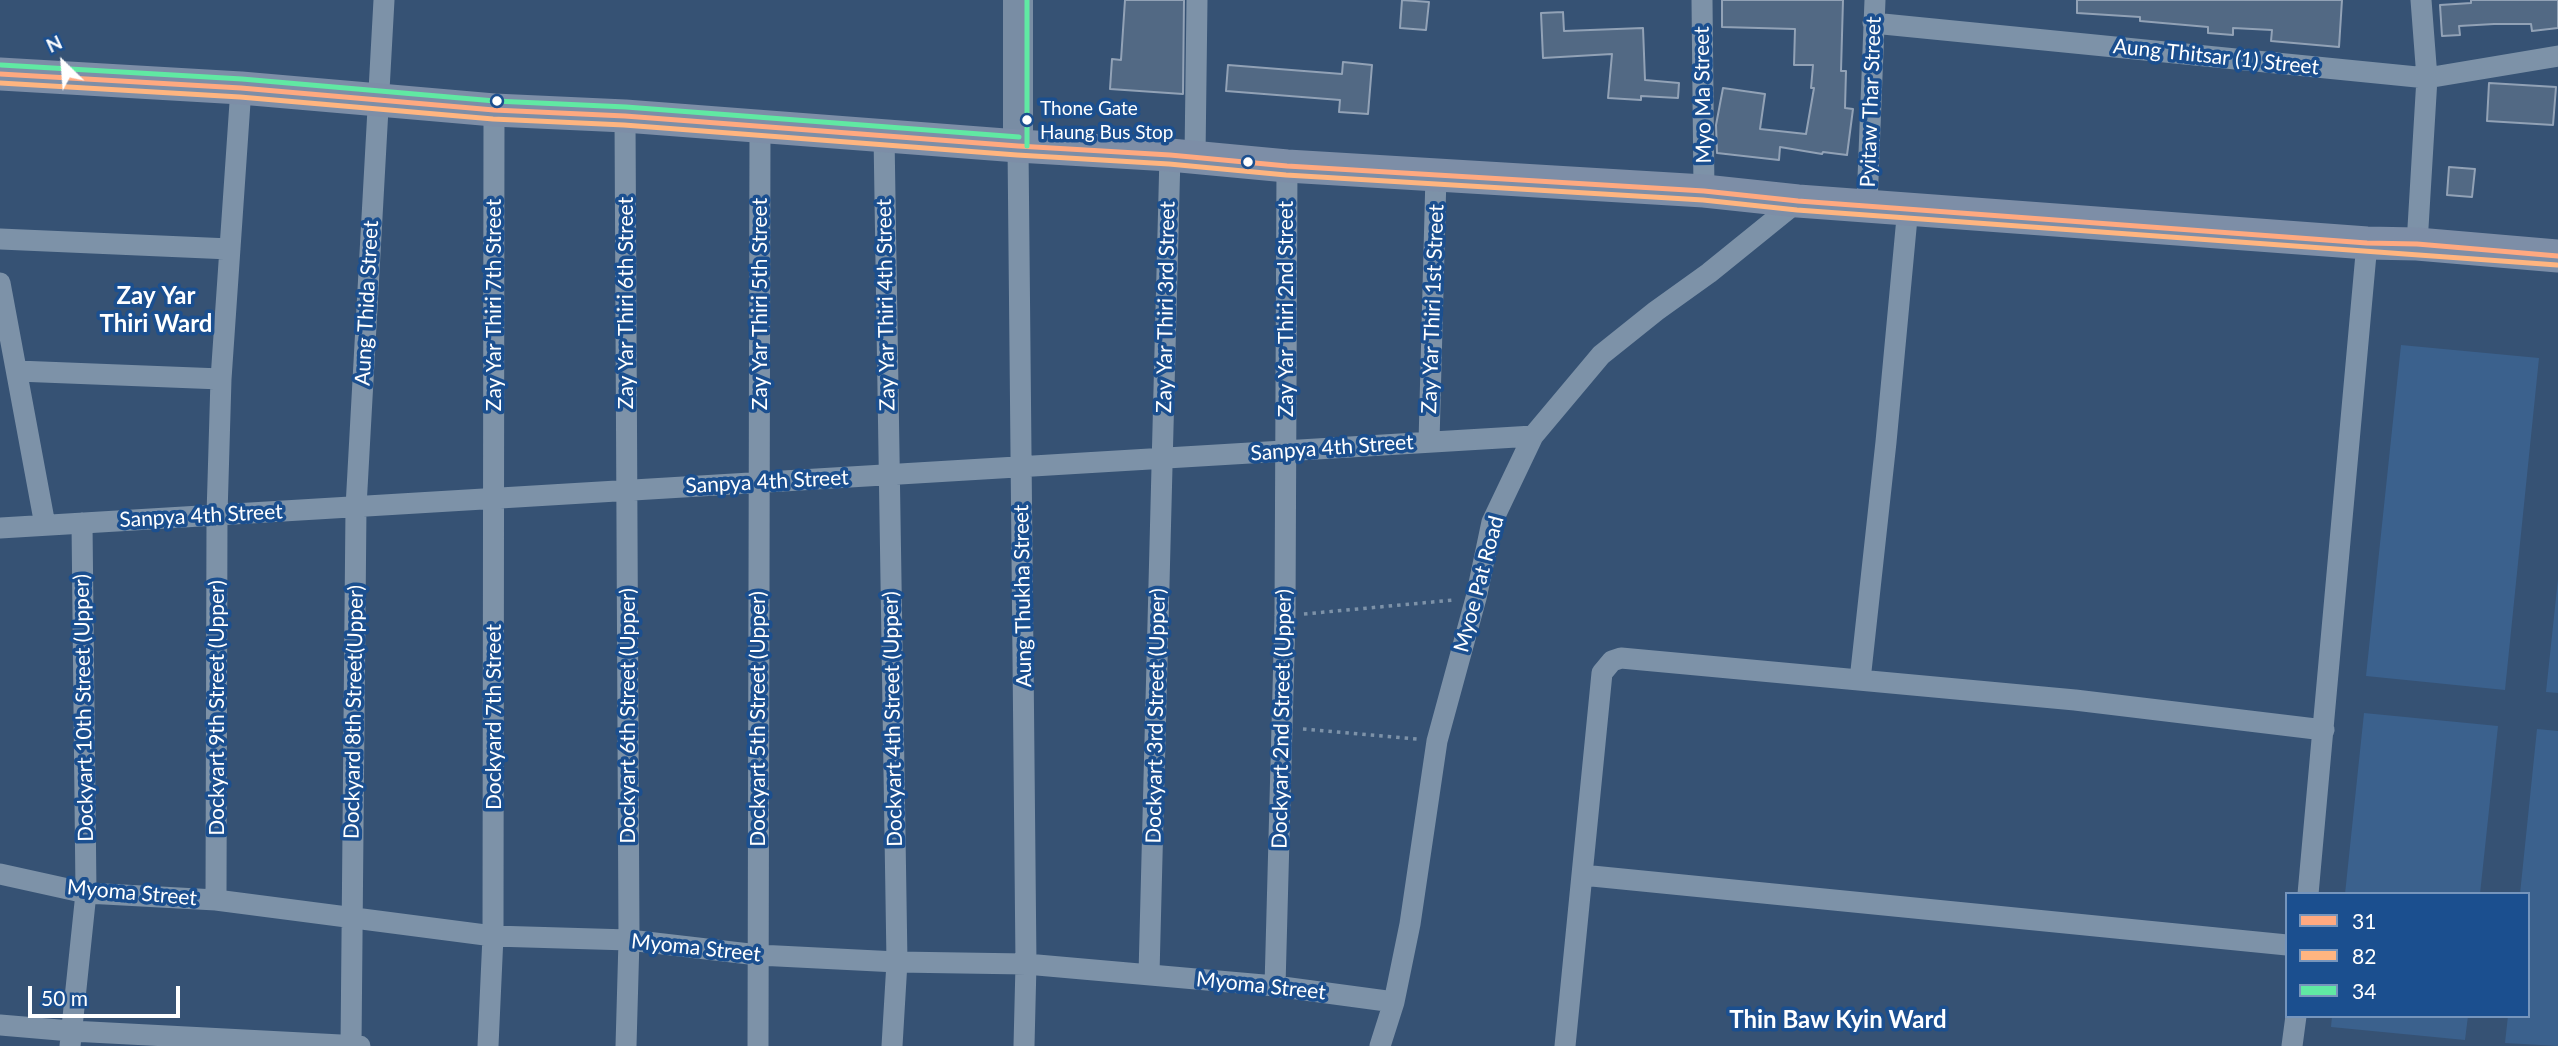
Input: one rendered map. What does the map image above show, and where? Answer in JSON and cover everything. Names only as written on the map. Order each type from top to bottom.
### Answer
[{"type":"main road","points":[[1018,0],[1018,146]]},
{"type":"main road","points":[[0,74],[240,88],[494,110],[625,116],[1287,166],[1704,191],[1798,201],[2558,256]]},
{"type":"street","name":"Aung Thida Street","points":[[356,507],[384,0]]},
{"type":"street","name":"Zay Yar Thiri 3rd Street","points":[[1162,458],[1182,156],[1197,0]]},
{"type":"street","name":"Myo Ma Street","points":[[1702,0],[1704,191]]},
{"type":"street","name":"Pyitaw Thar Street","points":[[1867,204],[1875,0]]},
{"type":"street","points":[[2417,244],[2427,78],[2421,0]]},
{"type":"street","name":"Aung Thitsar (1) Street","points":[[1873,23],[2427,78],[2558,56]]},
{"type":"street","name":"Dockyart 9th Street (Upper)","points":[[216,900],[217,515],[222,379],[240,88]]},
{"type":"street","name":"Zay Yar Thiri 7th Street","points":[[494,110],[494,499]]},
{"type":"street","name":"Zay Yar Thiri 6th Street","points":[[625,116],[626,491]]},
{"type":"street","name":"Zay Yar Thiri 5th Street","points":[[759,483],[760,126]]},
{"type":"street","name":"Zay Yar Thiri 4th Street","points":[[884,135],[889,475]]},
{"type":"street","name":"Aung Thukha Street","points":[[1018,146],[1026,964],[1024,1046]]},
{"type":"street","name":"Zay Yar Thiri 2nd Street","points":[[1286,451],[1287,166]]},
{"type":"street","name":"Zay Yar Thiri 1st Street","points":[[1429,442],[1436,175]]},
{"type":"street","name":"Myoe Pat Road","points":[[1380,1046],[1394,1002],[1410,924],[1437,741],[1476,598],[1492,522],[1533,436],[1601,355],[1798,201]]},
{"type":"street","points":[[1860,680],[1908,207]]},
{"type":"street","points":[[0,239],[230,249]]},
{"type":"street","points":[[2308,892],[2367,243]]},
{"type":"street","points":[[0,283],[45,526]]},
{"type":"street","points":[[17,370],[222,379]]},
{"type":"street","name":"Sanpya 4th Street","points":[[0,528],[1533,436]]},
{"type":"street","name":"Dockyart 2nd Street (Upper)","points":[[1275,986],[1285,616],[1286,451]]},
{"type":"street","name":"Dockyart 3rd Street (Upper)","points":[[1149,974],[1162,458]]},
{"type":"street","name":"Dockyart 4th Street (Upper)","points":[[889,475],[897,962],[892,1046]]},
{"type":"street","name":"Dockyart 5th Street (Upper)","points":[[758,1046],[759,483]]},
{"type":"street","name":"Dockyart 6th Street (Upper)","points":[[626,491],[629,940],[626,1046]]},
{"type":"street","name":"Dockyard 7th Street","points":[[488,1046],[493,936],[494,499]]},
{"type":"street","name":"Dockyard 8th Street(Upper)","points":[[351,1046],[356,507]]},
{"type":"street","name":"Dockyart 10th Street (Upper)","points":[[71,1038],[86,893],[82,523]]},
{"type":"street","points":[[1565,1046],[1602,673],[1612,661],[1620,658],[2075,700],[2324,730]]},
{"type":"street","name":"Myoma Street","points":[[0,874],[86,893],[216,900],[493,936],[629,940],[758,955],[897,962],[1026,964],[1275,986],[1394,1002]]},
{"type":"street","points":[[1582,875],[2285,945]]},
{"type":"street","points":[[2292,1046],[2296,1018]]},
{"type":"street","points":[[0,1025],[71,1038],[360,1046]]},
{"type":"path","points":[[1285,616],[1476,598]]},
{"type":"path","points":[[1281,727],[1437,741]]},
{"type":"water","points":[[2401,345],[2539,358],[2505,690],[2366,676]]},
{"type":"water","points":[[2558,579],[2558,693],[2546,692]]},
{"type":"water","points":[[2364,713],[2498,726],[2480,892],[2345,892]]},
{"type":"water","points":[[2537,729],[2558,731],[2558,1046],[2505,1043],[2508,1018],[2530,1018],[2530,892],[2520,892]]},
{"type":"water","points":[[2332,1018],[2468,1018],[2465,1040],[2331,1027]]},
{"type":"building","points":[[1125,0],[1184,0],[1183,94],[1110,89],[1112,59],[1121,60]]},
{"type":"building","points":[[1402,0],[1429,2],[1426,30],[1400,28]]},
{"type":"building","points":[[1722,0],[1843,0],[1841,71],[1846,71],[1845,108],[1853,109],[1847,155],[1780,147],[1779,160],[1717,153],[1716,125],[1723,88],[1765,94],[1760,129],[1806,134],[1814,88],[1811,88],[1813,65],[1794,65],[1795,29],[1722,27]]},
{"type":"building","points":[[2077,0],[2342,0],[2339,47],[2271,41],[2272,30],[2233,28],[2233,35],[2208,33],[2208,27],[2140,21],[2140,17],[2077,13]]},
{"type":"building","points":[[2471,0],[2558,0],[2558,28],[2532,31],[2531,24],[2459,26],[2460,35],[2442,36],[2440,5],[2471,3]]},
{"type":"building","points":[[1563,12],[1564,31],[1643,28],[1645,80],[1679,83],[1678,98],[1608,98],[1612,54],[1543,58],[1541,13]]},
{"type":"building","points":[[1343,62],[1372,65],[1368,114],[1339,112],[1340,100],[1226,91],[1228,65],[1342,74]]},
{"type":"building","points":[[2489,83],[2556,87],[2553,125],[2487,121]]},
{"type":"building","points":[[2449,167],[2475,169],[2472,197],[2447,195]]},
{"type":"transit line","name":"34","points":[[1027,0],[1027,146]]},
{"type":"transit line","name":"34","points":[[1,65],[242,79],[495,101],[626,107],[1019,137]]},
{"type":"transit line","name":"31","points":[[0,74],[241,88],[494,110],[625,116],[1170,155],[1287,166],[1704,191],[1798,201],[2558,256]]},
{"type":"transit line","name":"82","points":[[0,83],[240,97],[493,119],[624,125],[1169,164],[1286,175],[1703,200],[1797,210],[2557,265]]},
{"type":"place","name":"Thone Gate Haung Bus Stop","points":[[1027,120]]},
{"type":"district","name":"Zay Yar Thiri Ward","points":[[156,310]]},
{"type":"district","name":"Thin Baw Kyin Ward","points":[[1838,1020]]}]
